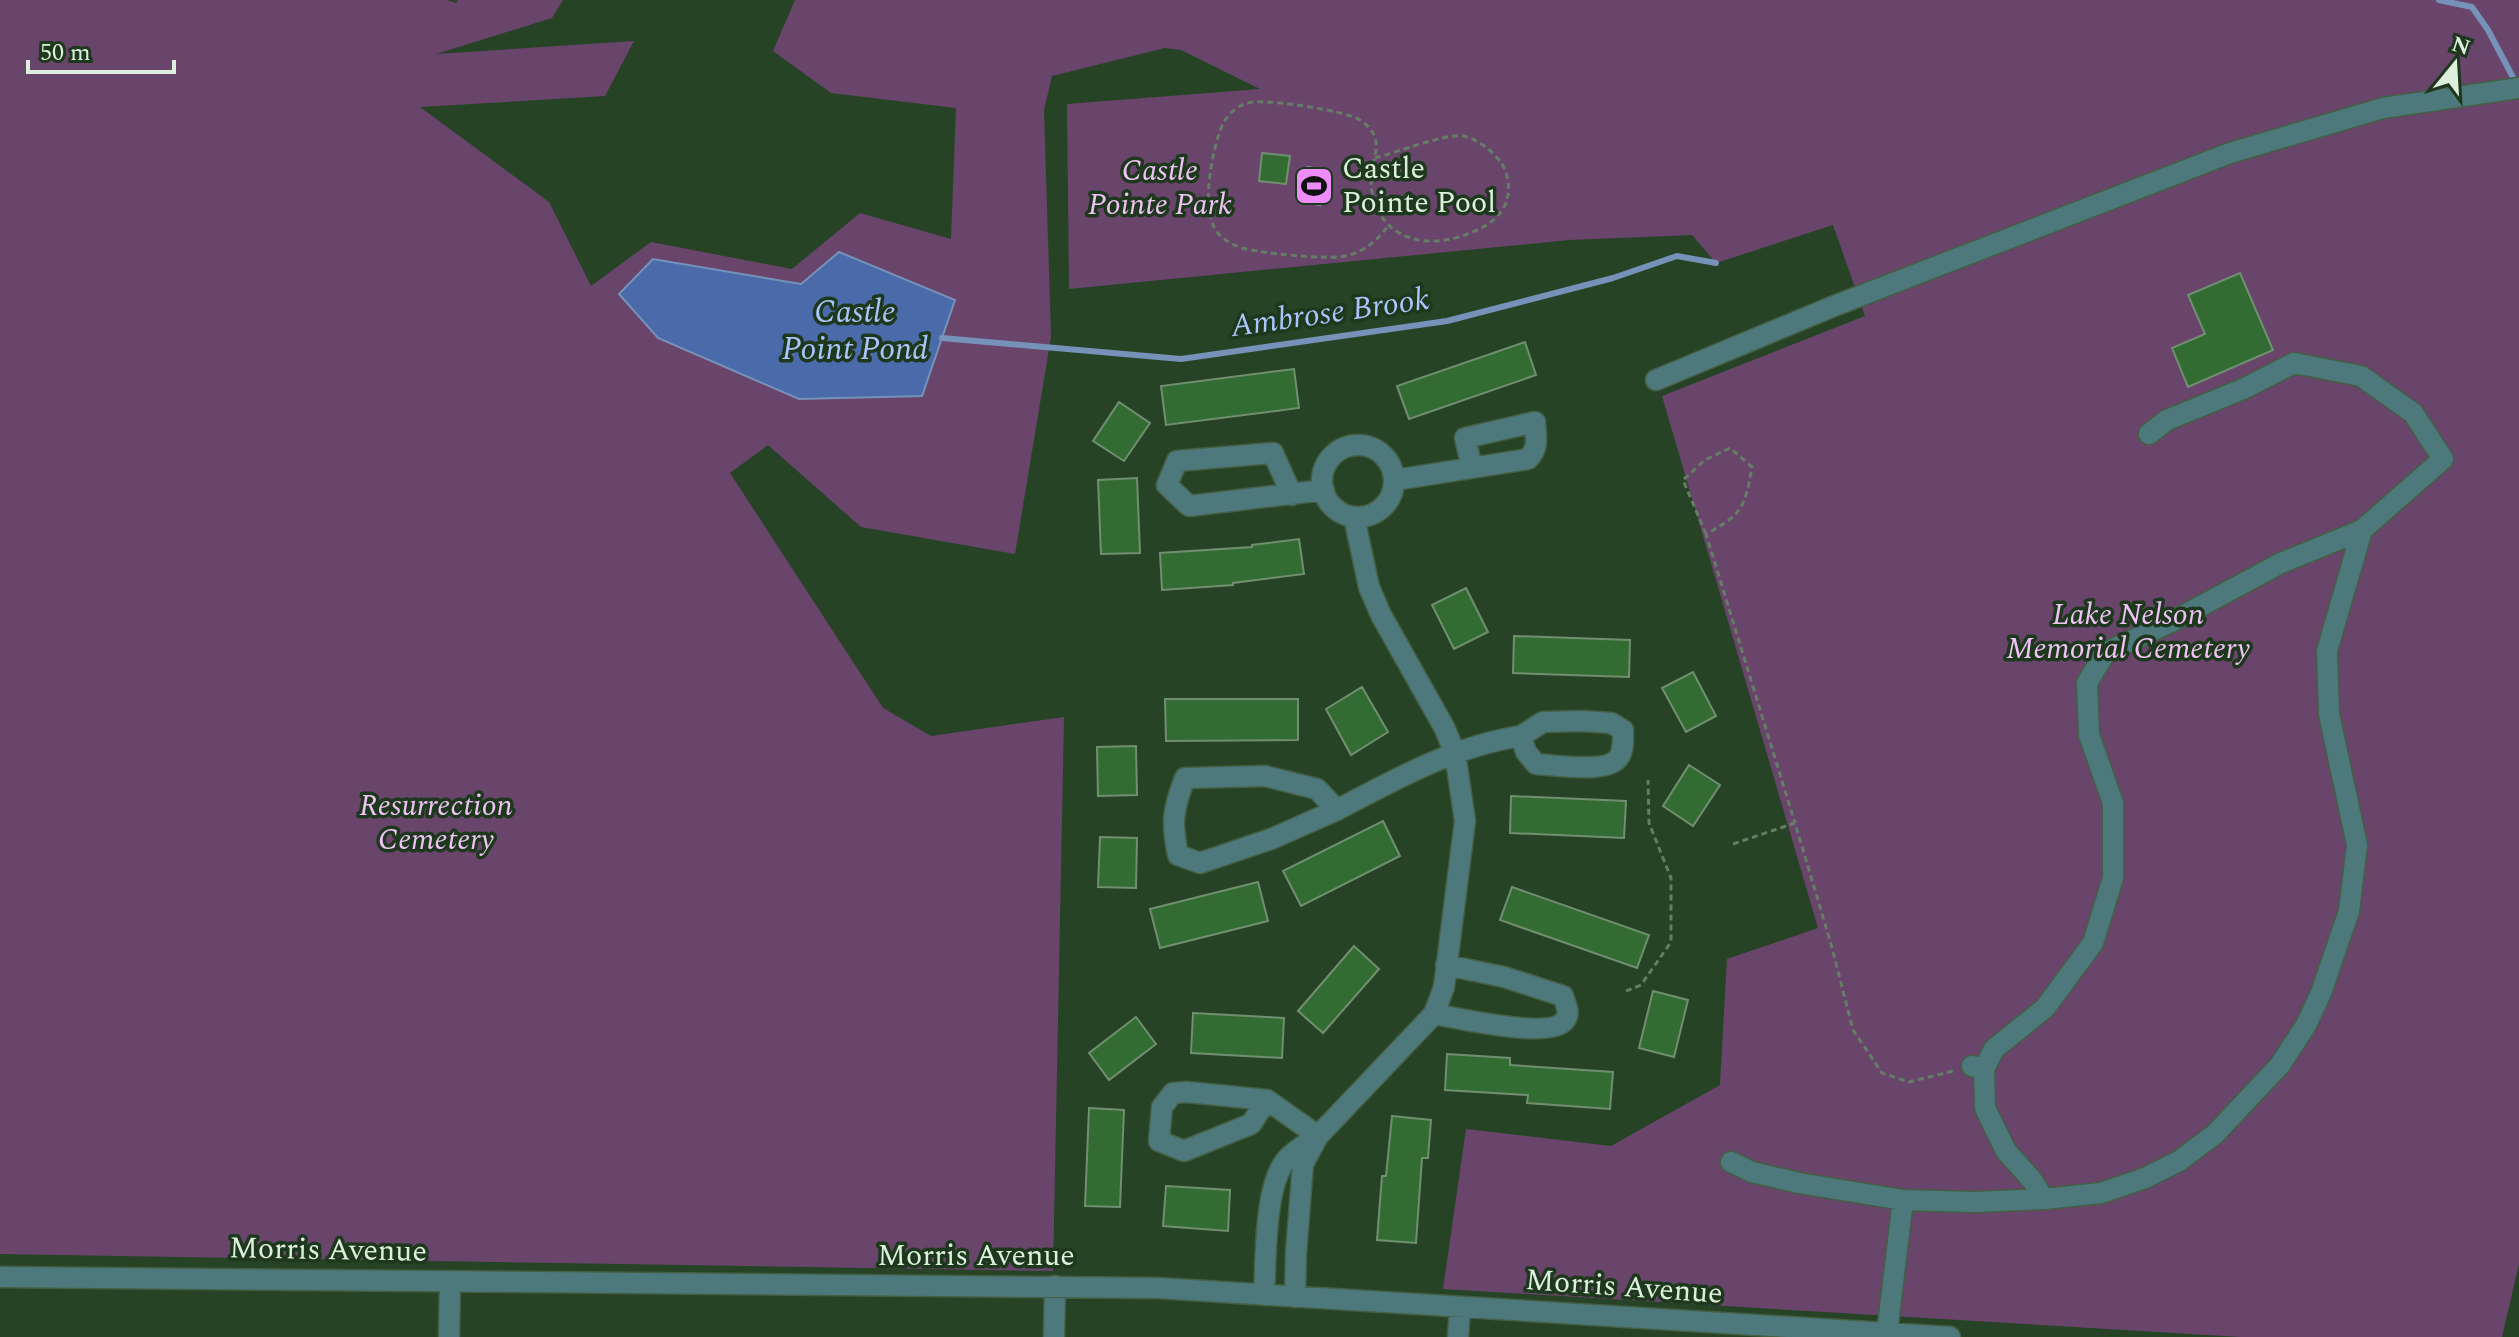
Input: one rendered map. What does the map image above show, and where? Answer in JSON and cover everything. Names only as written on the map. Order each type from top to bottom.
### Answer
[{"type":"street","points":[[1656,380],[1834,306],[2230,153],[2383,108],[2512,89]]},
{"type":"street","points":[[2044,1199],[2006,1151],[1985,1108],[1978,1067],[1994,1049],[2045,1008],[2093,943],[2113,878],[2113,803],[2089,735],[2087,683],[2105,653],[2173,621],[2281,563],[2362,530],[2443,459],[2413,413],[2361,376],[2294,363],[2243,389],[2167,420],[2149,434]]},
{"type":"street","points":[[1366,445],[1377,449],[1386,458],[1393,468],[1395,480],[1387,503],[1367,516],[1354,517],[1335,508],[1324,490],[1322,478],[1332,456],[1342,448],[1366,445]]},
{"type":"street","points":[[1292,495],[1273,453],[1177,461],[1167,485],[1189,506],[1292,495],[1324,490]]},
{"type":"street","points":[[1395,480],[1472,468]]},
{"type":"street","points":[[1264,1295],[1269,1212],[1276,1176],[1287,1159],[1318,1136],[1434,1014],[1444,987],[1465,821],[1455,753],[1369,587],[1354,517]]},
{"type":"street","points":[[1731,1162],[1752,1172],[1799,1183],[1903,1200],[1975,1202],[2044,1199],[2101,1193],[2145,1178],[2179,1161],[2215,1134],[2280,1065],[2306,1025],[2321,993],[2349,911],[2357,845],[2329,714],[2327,651],[2362,530]]},
{"type":"street","points":[[1337,810],[1317,789],[1265,776],[1185,778],[1177,800],[1173,828],[1178,855],[1200,863],[1271,839],[1337,810],[1429,762],[1499,739],[1521,736],[1543,722],[1611,723],[1623,730],[1623,746],[1619,759],[1610,765],[1536,764],[1526,752],[1521,736]]},
{"type":"street","points":[[1434,1014],[1514,1027],[1556,1027],[1566,1020],[1568,1012],[1563,996],[1540,986],[1446,965]]},
{"type":"street","points":[[1267,1100],[1251,1124],[1184,1151],[1159,1141],[1162,1107],[1173,1093],[1187,1092],[1267,1100],[1318,1136]]},
{"type":"street","points":[[1295,1297],[1303,1164],[1318,1136]]},
{"type":"street","points":[[1887,1333],[1903,1200]]},
{"type":"street","name":"Morris Avenue","points":[[0,1277],[1157,1288],[1950,1337]]},
{"type":"street","points":[[449,1337],[450,1282]]},
{"type":"street","points":[[1054,1337],[1055,1286]]},
{"type":"street","points":[[1458,1337],[1460,1307]]},
{"type":"path","points":[[1375,158],[1465,136],[1499,159],[1508,179],[1505,204],[1485,228],[1436,242],[1406,238],[1388,226],[1372,188],[1372,172],[1375,158],[1377,150],[1375,135],[1357,118],[1261,101],[1244,104],[1228,115],[1220,132],[1208,189],[1209,214],[1217,232],[1226,241],[1243,248],[1322,257],[1344,257],[1364,249],[1374,243],[1388,226]]},
{"type":"path","points":[[1706,534],[1733,519],[1747,496],[1752,467],[1730,448],[1705,460],[1683,480],[1706,534],[1831,944],[1853,1030],[1882,1073],[1909,1082],[1978,1067]]},
{"type":"path","points":[[1626,991],[1641,985],[1671,942],[1671,878],[1649,823],[1648,780]]},
{"type":"path","points":[[1733,844],[1795,823]]},
{"type":"green space","points":[[0,0],[447,0],[456,3],[458,0],[563,0],[552,18],[436,54],[634,41],[605,96],[420,107],[549,202],[591,286],[651,242],[792,269],[860,213],[951,239],[956,108],[831,93],[773,51],[795,0],[2519,0],[2519,1264],[2502,1337],[2241,1337],[1443,1289],[1466,1129],[1611,1146],[1720,1085],[1727,959],[1818,928],[1662,396],[1865,316],[1833,225],[1716,263],[1692,235],[1569,240],[1069,289],[1067,104],[1260,89],[1181,50],[1165,48],[1052,76],[1044,110],[1051,337],[1015,554],[861,527],[768,445],[730,473],[883,708],[931,736],[1064,717],[1053,1271],[0,1254]]},
{"type":"water","name":"Castle Pointe Pool","points":[[1308,167],[1325,170],[1320,205],[1303,202]]},
{"type":"water","name":"Castle Point Pond","points":[[839,252],[955,300],[922,396],[799,399],[658,338],[619,294],[653,259],[801,284]]},
{"type":"building","points":[[1262,153],[1290,156],[1286,184],[1259,181]]},
{"type":"building","points":[[2240,273],[2273,350],[2188,387],[2172,348],[2205,334],[2188,295]]},
{"type":"building","points":[[1525,342],[1536,375],[1409,419],[1397,386]]},
{"type":"building","points":[[1294,369],[1299,408],[1166,425],[1161,386]]},
{"type":"building","points":[[1119,402],[1150,423],[1124,461],[1093,441]]},
{"type":"building","points":[[1137,478],[1140,553],[1101,554],[1098,480]]},
{"type":"building","points":[[1299,539],[1304,574],[1233,585],[1162,590],[1160,553],[1252,547]]},
{"type":"building","points":[[1466,588],[1488,632],[1454,649],[1432,605]]},
{"type":"building","points":[[1514,636],[1630,640],[1629,677],[1513,673]]},
{"type":"building","points":[[1693,672],[1716,716],[1686,732],[1662,688]]},
{"type":"building","points":[[1362,687],[1388,732],[1351,755],[1326,709]]},
{"type":"building","points":[[1165,699],[1298,699],[1298,740],[1166,741]]},
{"type":"building","points":[[1136,746],[1137,795],[1098,796],[1097,747]]},
{"type":"building","points":[[1689,765],[1720,785],[1693,826],[1663,806]]},
{"type":"building","points":[[1511,796],[1626,801],[1624,838],[1510,833]]},
{"type":"building","points":[[1383,821],[1400,856],[1301,906],[1283,871]]},
{"type":"building","points":[[1100,837],[1137,838],[1136,888],[1098,887]]},
{"type":"building","points":[[1258,882],[1268,921],[1160,948],[1150,909]]},
{"type":"building","points":[[1512,887],[1649,935],[1637,968],[1500,920]]},
{"type":"building","points":[[1354,946],[1379,969],[1323,1033],[1298,1011]]},
{"type":"building","points":[[1653,991],[1688,1000],[1674,1057],[1639,1048]]},
{"type":"building","points":[[1193,1013],[1284,1018],[1282,1058],[1191,1053]]},
{"type":"building","points":[[1136,1017],[1156,1044],[1109,1080],[1089,1053]]},
{"type":"building","points":[[1447,1054],[1510,1058],[1510,1065],[1613,1072],[1610,1109],[1527,1103],[1528,1095],[1445,1090]]},
{"type":"building","points":[[1089,1108],[1124,1110],[1120,1207],[1085,1206]]},
{"type":"building","points":[[1392,1116],[1431,1120],[1428,1158],[1422,1158],[1416,1243],[1377,1240],[1382,1176],[1386,1176]]},
{"type":"building","points":[[1166,1186],[1230,1190],[1228,1231],[1163,1226]]},
{"type":"waterway","name":"Ambrose Brook","points":[[2439,0],[2472,7],[2516,83]]},
{"type":"waterway","name":"Ambrose Brook","points":[[942,338],[1181,359],[1447,321],[1613,278],[1677,256],[1716,263]]},
{"type":"place","name":"Castle Pointe Pool","points":[[1314,186]]},
{"type":"park label","name":"Castle Pointe Park","points":[[1160,188]]},
{"type":"park label","name":"Lake Nelson Memorial Cemetery","points":[[2128,632]]},
{"type":"park label","name":"Resurrection Cemetery","points":[[436,823]]}]
